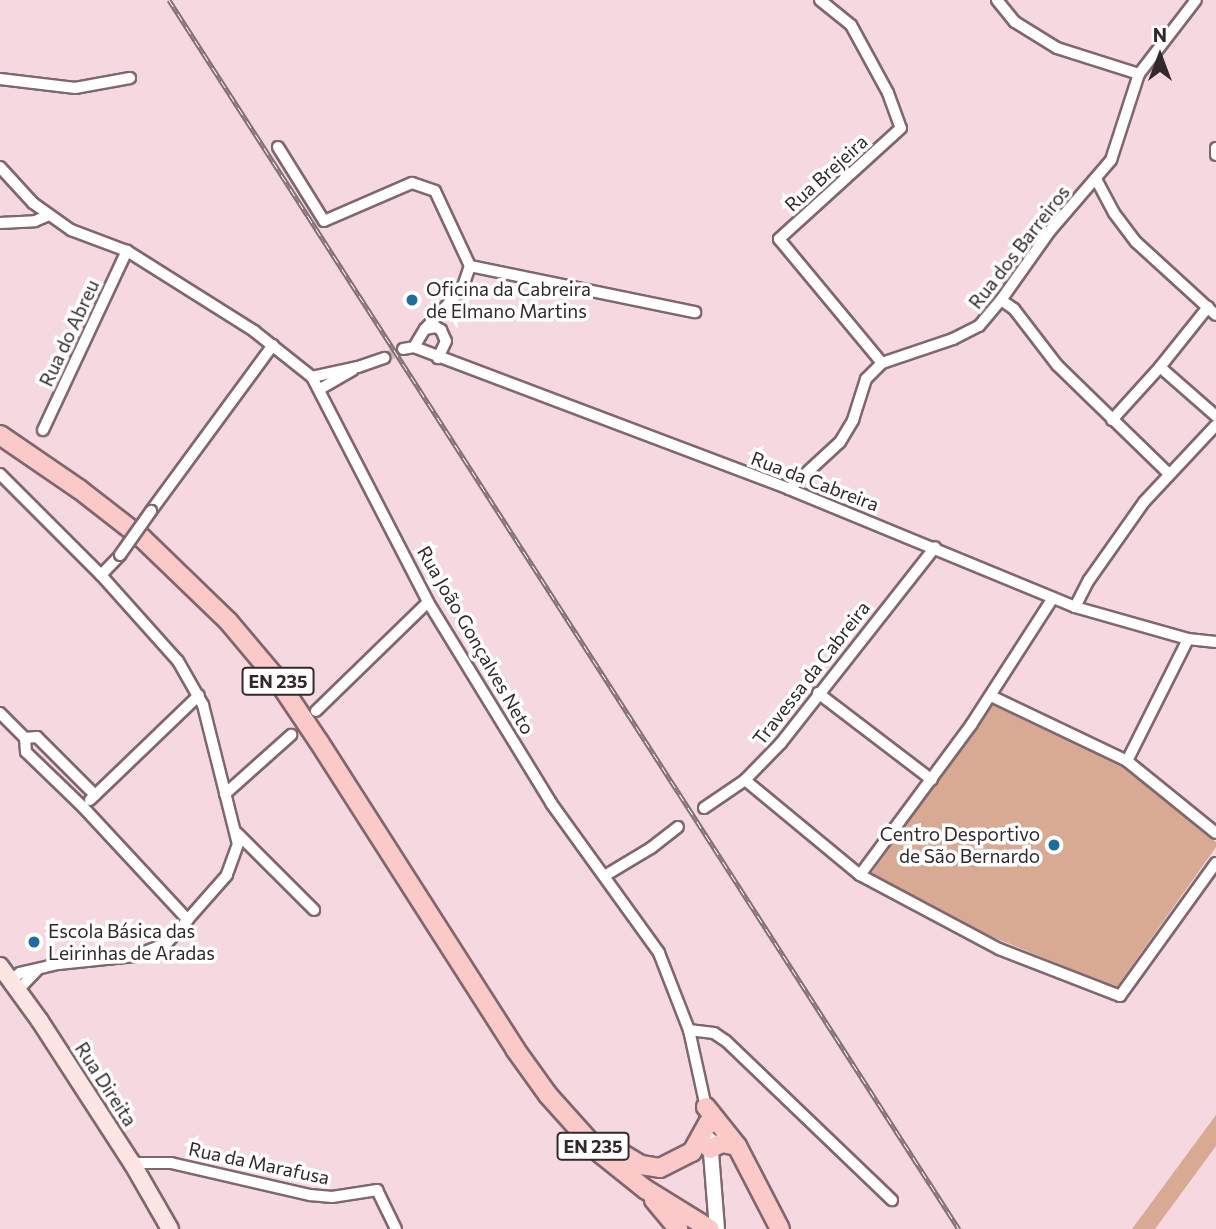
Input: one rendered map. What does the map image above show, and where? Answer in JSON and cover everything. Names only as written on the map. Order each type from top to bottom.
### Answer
[{"type":"main road","name":"EN 235","points":[[0,435],[79,489],[142,537],[228,621],[276,678],[515,1049],[548,1095],[600,1153],[645,1189],[710,1229]]},
{"type":"main road","name":"Rua Direita","points":[[0,967],[15,985],[132,1163],[170,1229]]},
{"type":"main road","points":[[548,1095],[619,1154],[641,1166],[660,1168],[705,1153],[722,1143],[737,1146]]},
{"type":"main road","points":[[705,1153],[707,1115]]},
{"type":"main road","points":[[707,1115],[737,1146],[780,1229]]},
{"type":"main road","points":[[645,1189],[678,1229]]},
{"type":"street","name":"Rua Brejeira","points":[[820,0],[851,25],[888,93],[901,128],[779,239],[882,363]]},
{"type":"street","points":[[997,0],[1016,22],[1057,48],[1139,74]]},
{"type":"street","name":"Rua dos Barreiros","points":[[882,363],[979,326],[1050,231],[1111,160],[1139,74],[1196,0]]},
{"type":"street","points":[[0,79],[75,88],[130,78]]},
{"type":"street","points":[[278,147],[324,221],[412,183],[435,191],[470,266],[462,289],[425,329]]},
{"type":"street","points":[[1216,148],[1216,155]]},
{"type":"street","name":"Rua João Gonçalves Neto","points":[[0,167],[33,203],[71,230],[127,251],[273,345],[312,377],[428,602],[551,803],[606,875],[659,953],[689,1030],[707,1115]]},
{"type":"street","points":[[1097,179],[1114,213],[1136,243],[1212,311],[1112,420]]},
{"type":"street","points":[[0,223],[35,221],[50,215]]},
{"type":"street","name":"Rua do Abreu","points":[[43,430],[127,251]]},
{"type":"street","points":[[470,266],[695,312]]},
{"type":"street","points":[[1001,300],[1014,310],[1057,365],[1169,474]]},
{"type":"street","points":[[438,358],[446,341],[442,330],[445,308]]},
{"type":"street","points":[[425,329],[430,327],[442,330]]},
{"type":"street","name":"Rua da Cabreira","points":[[425,329],[408,348],[789,489],[1075,607],[1188,639],[1216,642]]},
{"type":"street","points":[[101,575],[120,555],[273,345]]},
{"type":"street","points":[[312,377],[384,358]]},
{"type":"street","points":[[789,489],[840,442],[853,419],[866,379],[882,363]]},
{"type":"street","points":[[320,389],[358,367]]},
{"type":"street","points":[[1160,367],[1216,416]]},
{"type":"street","points":[[1075,607],[1089,580],[1136,513],[1216,425]]},
{"type":"street","points":[[0,474],[101,575],[178,661],[199,695],[237,844],[228,875],[167,943],[135,956],[81,960],[19,973],[15,985]]},
{"type":"street","name":"Travessa da Cabreira","points":[[704,808],[745,780],[780,743],[935,548]]},
{"type":"street","points":[[860,875],[991,696],[1053,598]]},
{"type":"street","points":[[316,711],[428,602]]},
{"type":"street","points":[[1127,761],[1188,639]]},
{"type":"street","points":[[818,693],[932,780]]},
{"type":"street","points":[[83,807],[199,695]]},
{"type":"street","points":[[991,696],[1127,761],[1216,833]]},
{"type":"street","points":[[0,712],[25,738],[26,752],[83,807],[188,920]]},
{"type":"street","points":[[225,794],[291,735]]},
{"type":"street","points":[[25,738],[37,737],[94,796]]},
{"type":"street","points":[[745,780],[860,875],[999,949],[1120,996],[1216,863]]},
{"type":"street","points":[[606,875],[651,849],[678,827]]},
{"type":"street","points":[[234,829],[314,910]]},
{"type":"street","points":[[689,1030],[714,1033],[726,1041],[892,1200]]},
{"type":"street","points":[[705,1153],[715,1202],[717,1229]]},
{"type":"street","name":"Rua da Marafusa","points":[[132,1163],[171,1163],[310,1195],[332,1197],[377,1190],[396,1229]]},
{"type":"shaded area","name":"Centro Desportivo de São Bernardo","points":[[993,705],[1122,766],[1216,842],[1216,847],[1116,988],[988,935],[871,874]]},
{"type":"shaded area","points":[[1216,1115],[1216,1146],[1155,1229],[1132,1229]]},
{"type":"tunnel","points":[[384,358],[403,349]]},
{"type":"railway","points":[[169,0],[959,1229]]},
{"type":"place","name":"Oficina da Cabreira de Elmano Martins","points":[[412,300]]},
{"type":"place","name":"Centro Desportivo de São Bernardo","points":[[1054,845]]},
{"type":"place","name":"Escola Básica das Leirinhas de Aradas","points":[[34,942]]}]
